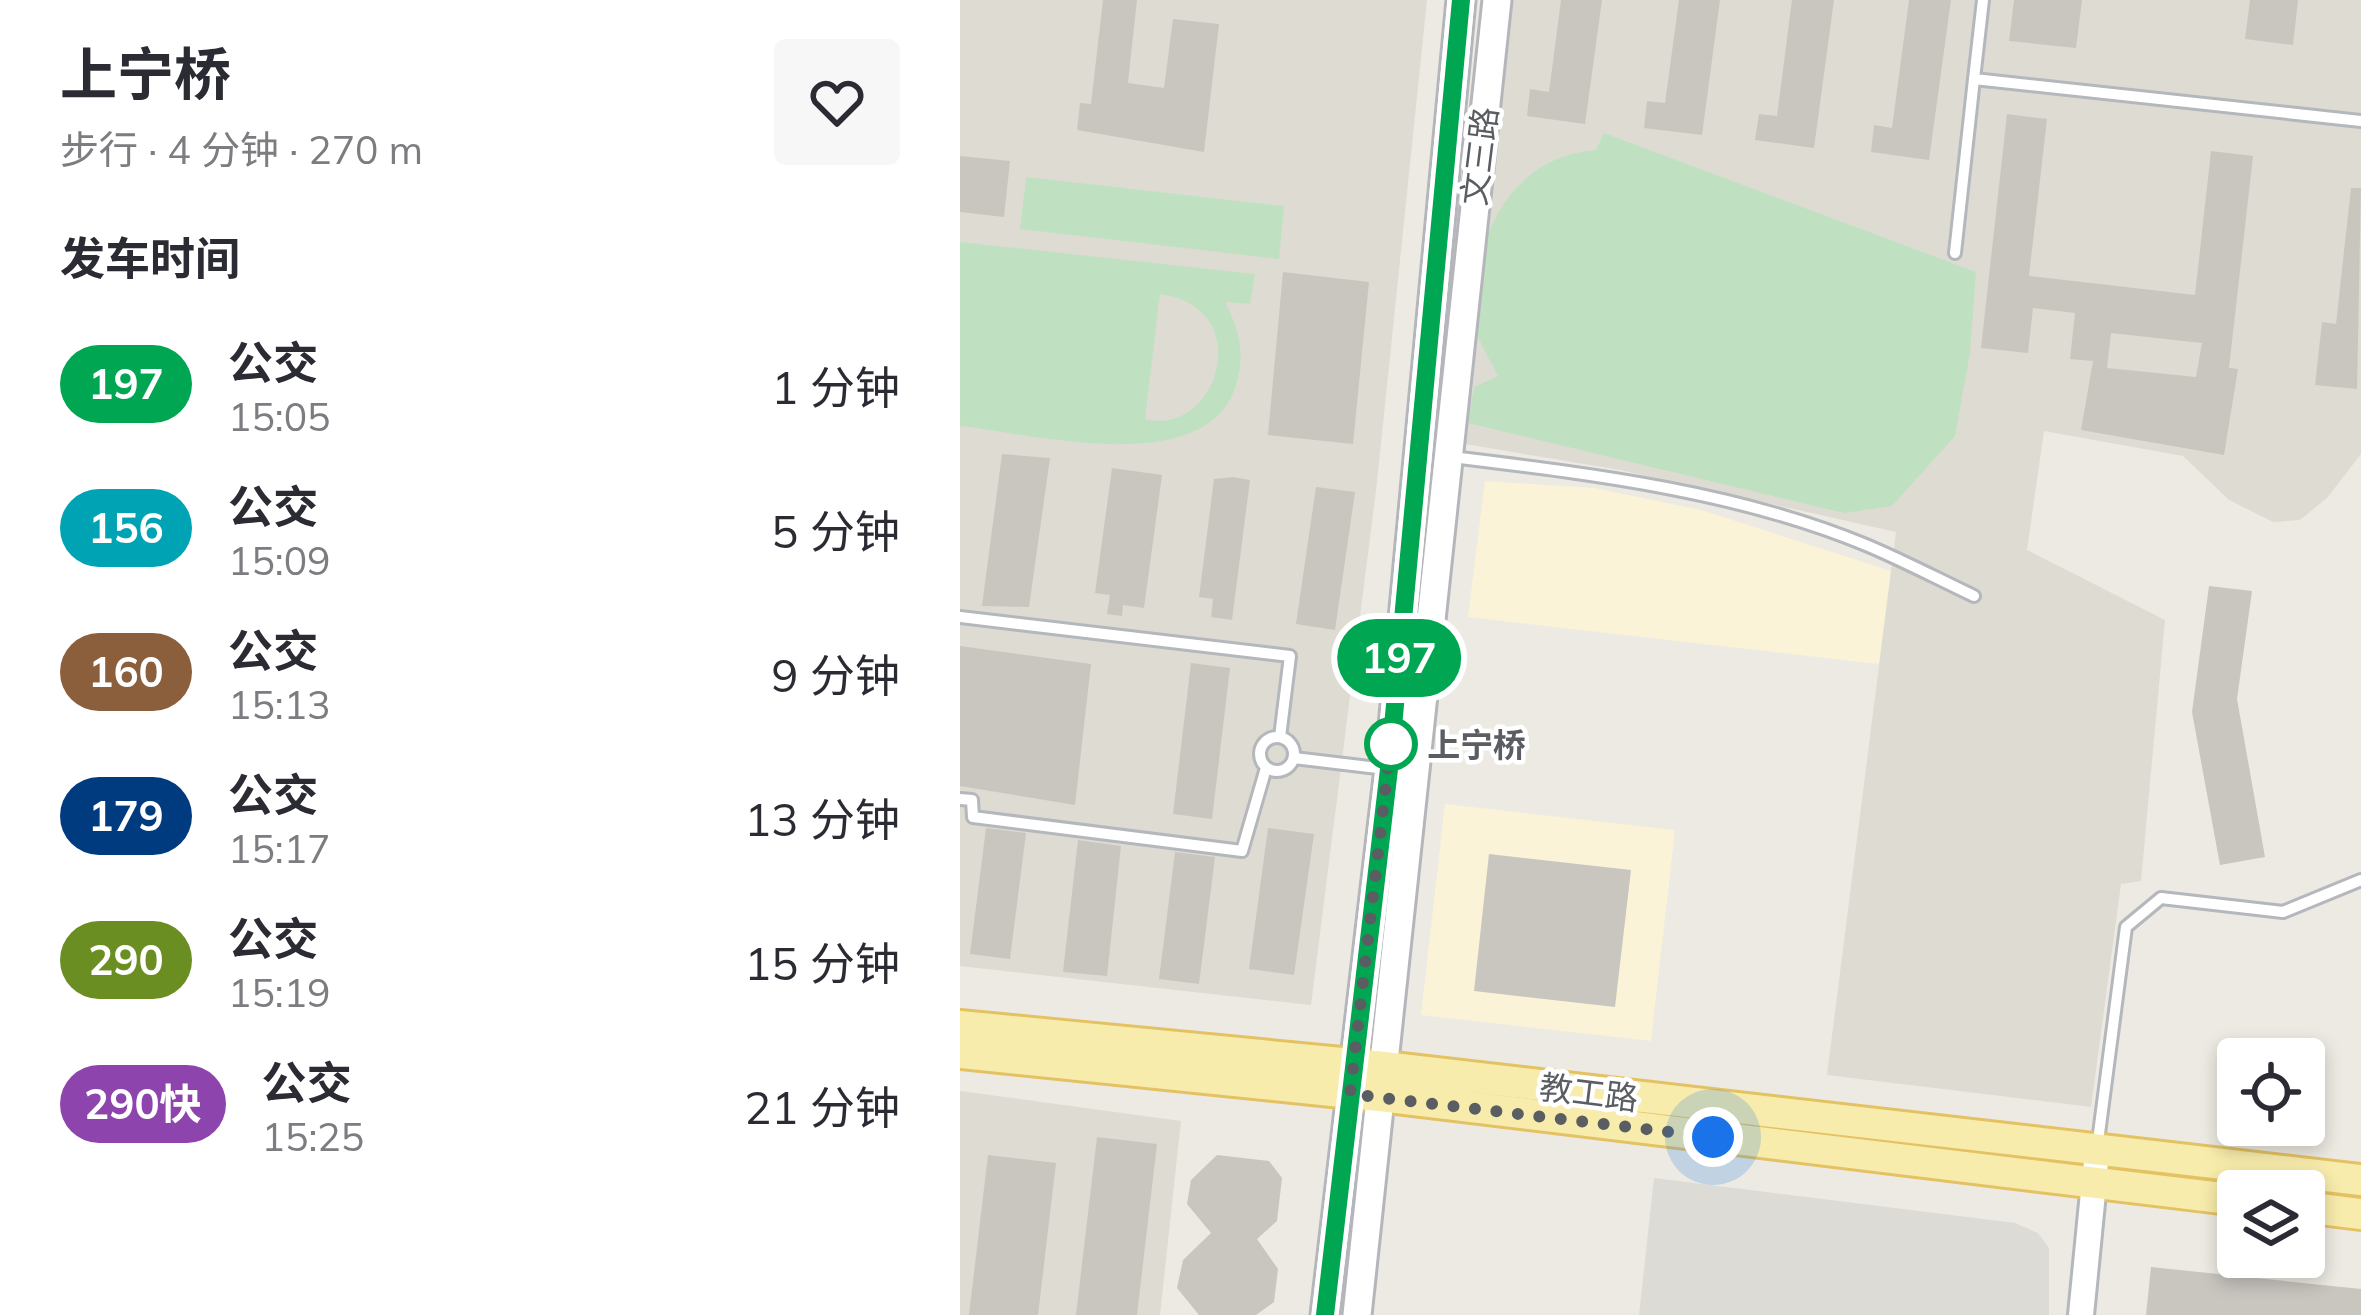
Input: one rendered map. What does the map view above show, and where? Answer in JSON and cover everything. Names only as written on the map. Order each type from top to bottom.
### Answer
[{"type":"main road","name":"文三路","points":[[1325,1315],[1367,1081],[1432,454],[1461,0]]},
{"type":"main road","name":"文三路","points":[[1358,1315],[1367,1081],[1389,769],[1497,0]]},
{"type":"main road","name":"教工路","points":[[960,1026],[2217,1198]]},
{"type":"main road","name":"教工路","points":[[960,1053],[1367,1081],[2361,1180]]},
{"type":"main road","points":[[2325,1210],[2361,1214]]},
{"type":"street","points":[[2081,1315],[2097,1152]]},
{"type":"lane","points":[[1955,253],[1983,0]]},
{"type":"lane","points":[[1974,79],[2361,121]]},
{"type":"lane","points":[[1432,454],[1612,476],[1750,510],[1862,544],[1974,596]]},
{"type":"lane","points":[[960,617],[1290,656],[1280,737]]},
{"type":"lane","points":[[1266,768],[1283,771],[1294,758],[1293,747],[1280,737]]},
{"type":"lane","points":[[960,799],[972,800],[973,817],[1242,851],[1266,768],[1261,747],[1280,737]]},
{"type":"lane","points":[[1294,758],[1389,769]]},
{"type":"lane","points":[[2097,1152],[2126,927],[2162,898],[2283,912],[2361,880]]},
{"type":"shaded area","points":[[960,0],[1427,0],[1377,482],[1311,1005],[960,966]]},
{"type":"shaded area","points":[[1504,0],[2361,0],[2361,454],[2327,498],[2300,520],[2273,522],[2229,500],[2183,456],[2044,431],[2027,550],[2165,620],[2141,881],[2121,884],[2091,1107],[1827,1075],[1896,532],[1620,470],[1447,441]]},
{"type":"shaded area","points":[[1485,481],[1594,488],[1701,510],[1891,571],[1879,664],[1468,617]]},
{"type":"shaded area","points":[[1445,804],[1675,830],[1651,1041],[1421,1015]]},
{"type":"shaded area","points":[[960,1091],[1181,1121],[1160,1315],[960,1315]]},
{"type":"shaded area","points":[[1654,1178],[2015,1223],[2038,1233],[2049,1248],[2049,1315],[1639,1315]]},
{"type":"green space","points":[[1604,133],[1976,272],[1970,353],[1955,436],[1892,506],[1844,513],[1468,423],[1474,387],[1498,376],[1475,324],[1479,264],[1487,235],[1517,187],[1539,168],[1565,156],[1596,150]]},
{"type":"green space","points":[[1026,177],[1284,206],[1279,259],[1020,229]]},
{"type":"green space","points":[[960,242],[1255,274],[1250,304],[1225,302],[1239,341],[1237,382],[1221,413],[1193,432],[1158,442],[1117,444],[960,426]],"holes":[[[1160,294],[1190,304],[1209,322],[1218,344],[1217,368],[1208,391],[1192,409],[1171,420],[1145,419]]]},
{"type":"building","points":[[1103,0],[1137,0],[1128,83],[1164,88],[1173,19],[1219,24],[1204,152],[1077,130],[1080,103],[1091,104]]},
{"type":"building","points":[[1561,0],[1602,0],[1585,124],[1527,116],[1530,89],[1549,92]]},
{"type":"building","points":[[1679,0],[1720,0],[1702,135],[1644,128],[1647,101],[1665,103]]},
{"type":"building","points":[[1792,0],[1834,0],[1814,148],[1755,140],[1759,114],[1777,116]]},
{"type":"building","points":[[1909,0],[1951,0],[1929,160],[1871,152],[1874,125],[1892,128]]},
{"type":"building","points":[[2014,0],[2082,0],[2076,48],[2009,41]]},
{"type":"building","points":[[2250,0],[2298,0],[2293,45],[2245,39]]},
{"type":"building","points":[[2007,114],[2047,119],[2029,276],[2195,295],[2211,151],[2253,156],[2229,368],[2238,369],[2224,455],[2081,430],[2093,361],[2070,359],[2075,313],[2033,308],[2028,353],[1981,348]],"holes":[[[2111,333],[2202,343],[2196,377],[2107,368]]]},
{"type":"building","points":[[960,156],[1010,161],[1004,217],[960,212]]},
{"type":"building","points":[[2351,188],[2361,188],[2357,389],[2315,385],[2322,322],[2336,324]]},
{"type":"building","points":[[1283,272],[1369,282],[1353,444],[1268,435]]},
{"type":"building","points":[[1002,454],[1050,458],[1029,607],[982,606]]},
{"type":"building","points":[[1112,468],[1162,475],[1144,608],[1123,605],[1122,616],[1107,614],[1110,595],[1095,593]]},
{"type":"building","points":[[1214,479],[1250,480],[1232,620],[1211,617],[1213,599],[1199,597]]},
{"type":"building","points":[[1316,487],[1355,492],[1335,630],[1296,624]]},
{"type":"building","points":[[2209,586],[2252,591],[2237,699],[2265,857],[2220,865],[2192,712]]},
{"type":"building","points":[[960,646],[1091,664],[1075,805],[960,786]]},
{"type":"building","points":[[1191,663],[1230,668],[1212,819],[1173,814]]},
{"type":"building","points":[[986,828],[1026,833],[1010,959],[970,954]]},
{"type":"building","points":[[1268,828],[1314,834],[1294,975],[1249,969]]},
{"type":"building","points":[[1078,840],[1121,846],[1107,976],[1063,972]]},
{"type":"building","points":[[1175,852],[1215,857],[1199,984],[1159,979]]},
{"type":"building","points":[[1489,854],[1631,870],[1615,1007],[1474,991]]},
{"type":"building","points":[[1097,1137],[1157,1144],[1137,1315],[1076,1315]]},
{"type":"building","points":[[988,1155],[1056,1163],[1038,1315],[969,1315]]},
{"type":"building","points":[[1217,1155],[1269,1161],[1282,1178],[1277,1221],[1257,1239],[1278,1269],[1274,1302],[1256,1315],[1199,1315],[1177,1288],[1183,1260],[1211,1233],[1187,1204],[1191,1180]]},
{"type":"building","points":[[2151,1267],[2217,1274],[2217,1278],[2361,1289],[2361,1315],[2146,1315]]},
{"type":"bus line","name":"197","points":[[1325,1315],[1389,769],[1461,0]]},
{"type":"place","name":"上宁桥","points":[[1391,744]]},
{"type":"route","points":[[1391,744],[1393,724],[1350,1094],[1713,1137]]}]
